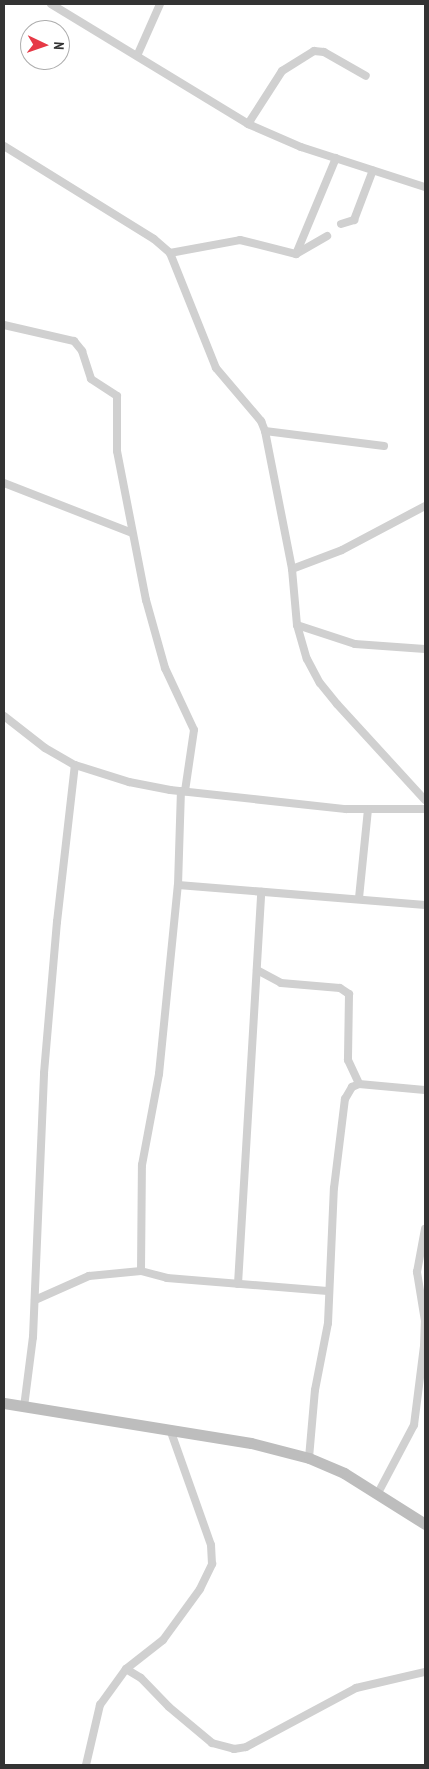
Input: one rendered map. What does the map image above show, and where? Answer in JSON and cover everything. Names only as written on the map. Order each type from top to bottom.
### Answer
[{"type":"main road","points":[[4,1403],[251,1443],[309,1458],[344,1473],[425,1524]]},
{"type":"street","points":[[52,4],[248,124],[336,158],[425,188]]},
{"type":"street","points":[[137,56],[160,4]]},
{"type":"street","points":[[248,124],[282,71],[314,51],[324,52],[366,76]]},
{"type":"street","points":[[4,146],[154,239],[170,253],[216,368],[261,421],[265,431],[292,569],[297,625],[307,659],[320,683],[425,800]]},
{"type":"street","points":[[296,254],[336,158]]},
{"type":"street","points":[[341,224],[354,220],[373,170]]},
{"type":"street","points":[[170,253],[246,240],[296,254],[327,236]]},
{"type":"street","points":[[4,325],[74,342],[82,351],[90,379],[115,392],[118,400],[115,435],[132,533],[156,637],[166,668],[194,730],[183,791],[178,885],[159,1074],[142,1165],[140,1271]]},
{"type":"street","points":[[265,431],[384,446]]},
{"type":"street","points":[[4,483],[132,533]]},
{"type":"street","points":[[292,569],[342,550],[425,506]]},
{"type":"street","points":[[297,625],[355,644],[425,649]]},
{"type":"street","points":[[4,716],[45,748],[75,765],[129,782],[183,791],[368,810],[425,809]]},
{"type":"street","points":[[24,1407],[35,1300],[44,1073],[57,922],[75,765]]},
{"type":"street","points":[[359,898],[368,810]]},
{"type":"street","points":[[178,885],[359,898],[425,905]]},
{"type":"street","points":[[238,1284],[260,892]]},
{"type":"street","points":[[257,970],[281,983],[340,988],[349,994],[348,1060],[359,1084]]},
{"type":"street","points":[[309,1458],[315,1390],[328,1323],[328,1291],[343,1108],[348,1092],[359,1084],[425,1090]]},
{"type":"street","points":[[378,1493],[414,1425],[424,1346],[425,1321],[417,1272],[425,1229]]},
{"type":"street","points":[[35,1300],[89,1276],[140,1271],[167,1278],[328,1291]]},
{"type":"street","points":[[86,1765],[100,1705],[126,1669],[163,1640],[200,1589],[212,1564],[211,1545],[170,1430]]},
{"type":"street","points":[[126,1669],[141,1678],[169,1707],[212,1743],[234,1749],[246,1747],[356,1688],[425,1672]]}]
